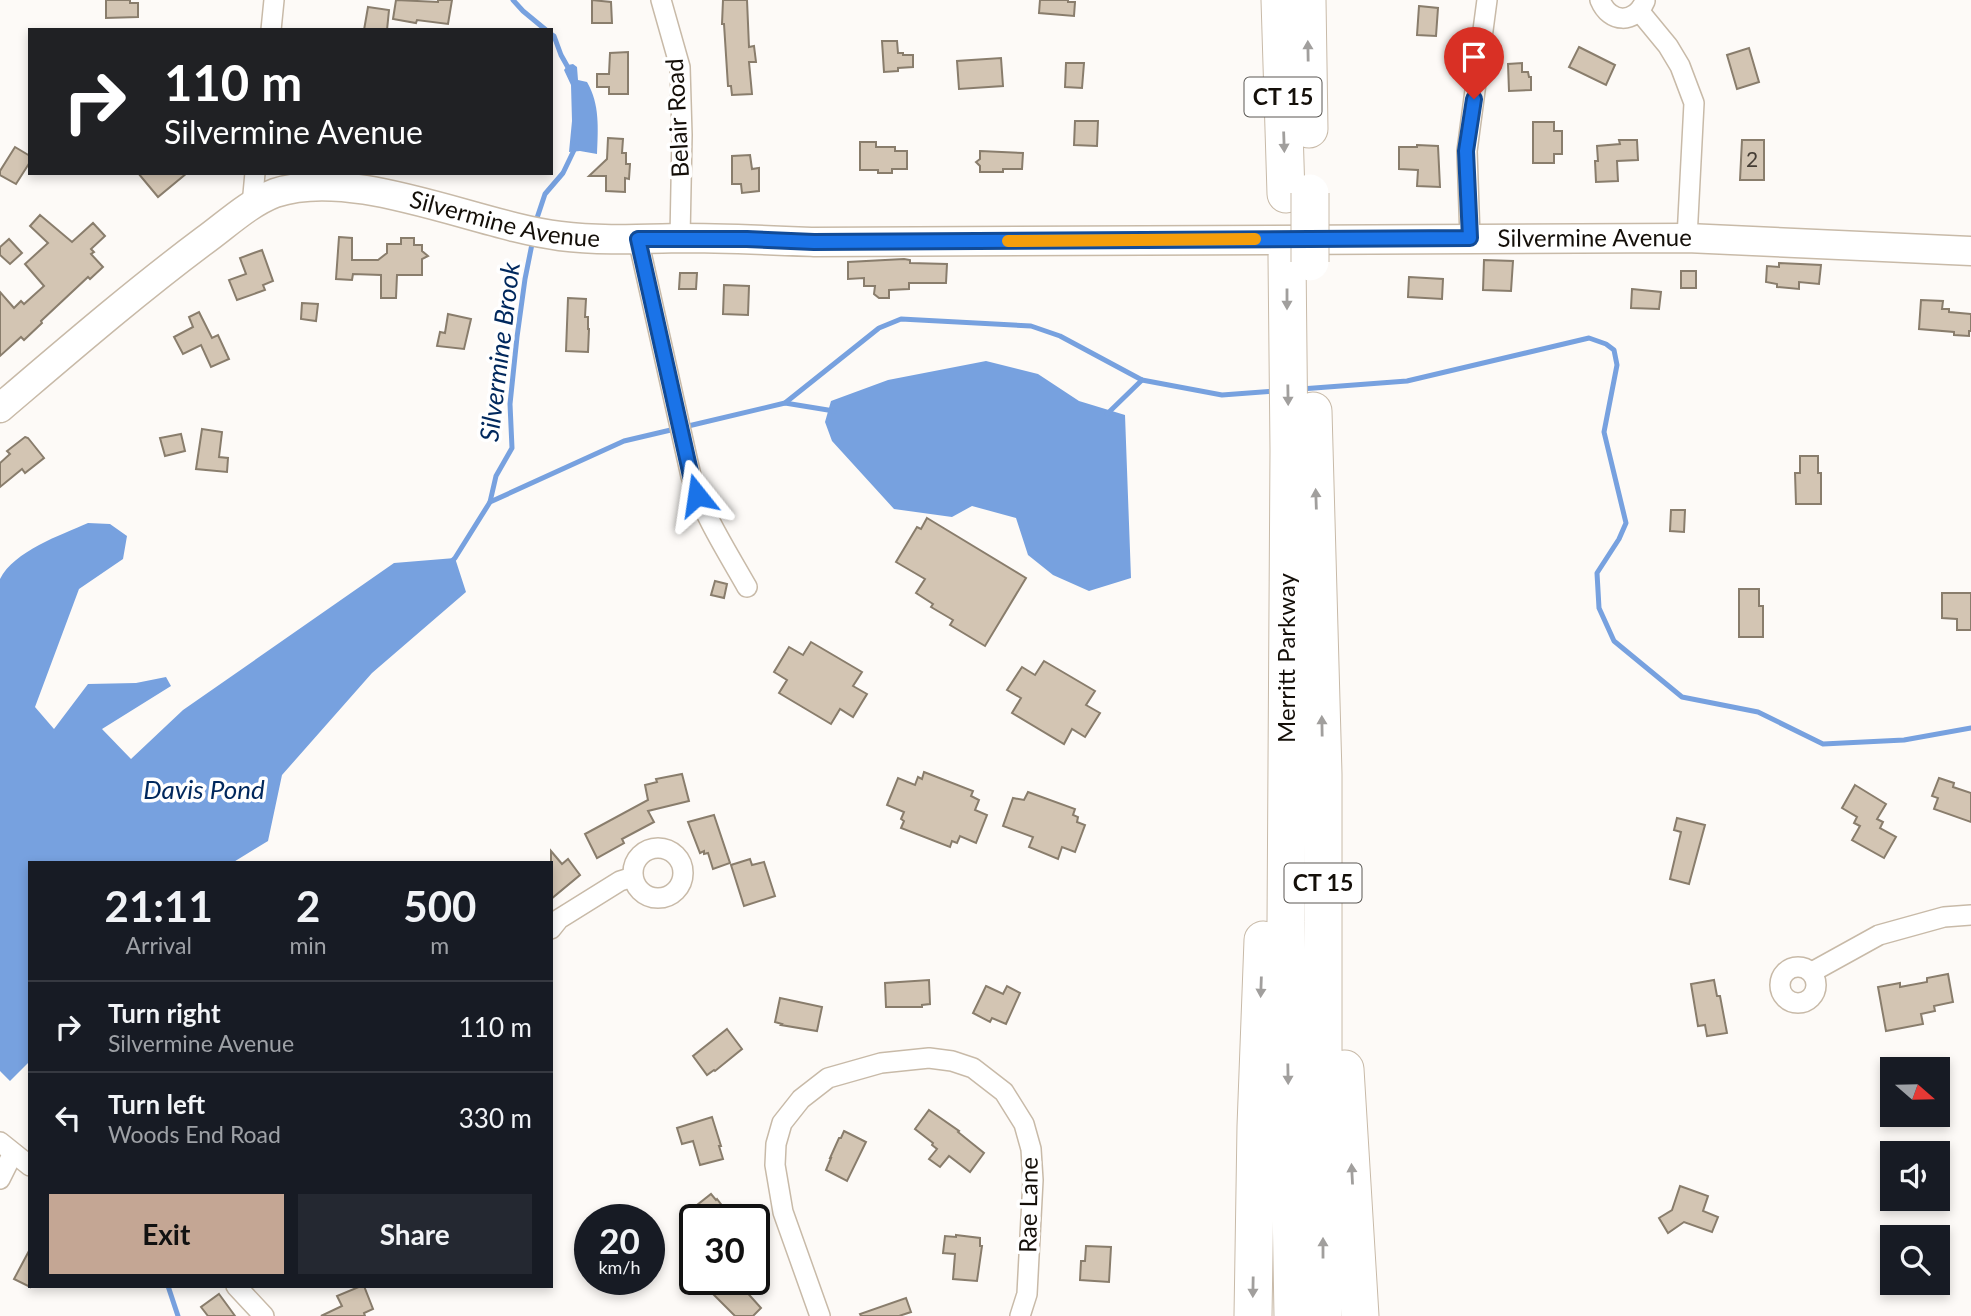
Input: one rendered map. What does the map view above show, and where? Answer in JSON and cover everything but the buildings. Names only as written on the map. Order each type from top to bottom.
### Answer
[{"type":"highway","name":"Merritt Parkway","points":[[1280,0],[1298,193]]},
{"type":"highway","name":"Merritt Parkway","points":[[1307,0],[1298,193],[1298,260],[1301,450],[1323,774],[1323,1316]]},
{"type":"highway","name":"Merritt Parkway","points":[[1293,1316],[1286,922],[1287,625],[1301,450]]},
{"type":"highway","points":[[1253,1316],[1258,1087],[1269,805],[1273,742],[1287,625]]},
{"type":"highway","points":[[1323,774],[1339,956],[1360,1316]]},
{"type":"street","points":[[271,28],[274,0]]},
{"type":"street","name":"Belair Road","points":[[661,0],[680,67],[680,239]]},
{"type":"street","points":[[1470,238],[1466,151],[1487,0]]},
{"type":"street","points":[[1600,0],[1606,11],[1622,18],[1632,17],[1643,6],[1680,66],[1694,103],[1687,238]]},
{"type":"street","points":[[252,205],[255,175]]},
{"type":"street","name":"Silvermine Avenue","points":[[0,408],[180,259],[252,205],[283,191],[331,186],[397,197],[559,236],[828,242],[1687,238],[1971,251]]},
{"type":"street","points":[[638,239],[691,476],[708,520],[747,587]]},
{"type":"street","points":[[553,926],[558,919],[620,881],[633,877]]},
{"type":"street","points":[[1812,972],[1879,935],[1944,917],[1971,915]]},
{"type":"street","name":"Rae Lane","points":[[820,1316],[783,1212],[775,1165],[776,1144],[782,1123],[801,1099],[828,1078],[881,1063],[929,1058],[952,1061],[973,1068],[1004,1092],[1024,1124],[1031,1149],[1033,1180],[1027,1294],[1020,1316]]},
{"type":"street","points":[[0,1179],[7,1147],[28,1164]]},
{"type":"street","points":[[238,1288],[264,1316]]},
{"type":"water","points":[[573,64],[577,67],[578,80],[587,82],[594,99],[597,154],[569,152],[571,85],[564,70]]},
{"type":"water","points":[[986,361],[1038,374],[1079,401],[1125,415],[1131,578],[1089,591],[1053,575],[1028,555],[1016,518],[972,506],[952,517],[894,509],[832,441],[825,422],[831,401],[888,380]]},
{"type":"water","name":"Davis Pond","points":[[88,523],[110,524],[127,536],[123,559],[79,589],[35,707],[54,729],[88,684],[136,683],[166,677],[171,686],[102,729],[131,759],[183,710],[394,563],[455,558],[466,592],[372,673],[282,775],[268,841],[235,861],[28,861],[28,1063],[10,1081],[0,1071],[0,579],[16,560],[52,539]]},
{"type":"waterway","name":"Silvermine Brook","points":[[513,0],[544,28]]},
{"type":"waterway","name":"Silvermine Brook","points":[[553,35],[570,71]]},
{"type":"waterway","name":"Silvermine Brook","points":[[536,221],[545,194],[563,173],[576,146]]},
{"type":"waterway","name":"Silvermine Brook","points":[[490,502],[496,476],[512,448],[510,404],[517,337],[532,244]]},
{"type":"waterway","points":[[684,427],[785,403],[879,328],[901,319],[1031,326],[1060,336],[1142,380],[1222,395],[1277,391]]},
{"type":"waterway","points":[[1301,389],[1407,381],[1589,338],[1606,344],[1614,350],[1617,365],[1604,432],[1626,523],[1597,573],[1599,608],[1614,641],[1682,697],[1758,712],[1823,744],[1904,740],[1971,728]]},
{"type":"waterway","points":[[1107,414],[1142,380]]},
{"type":"waterway","points":[[785,403],[834,411]]},
{"type":"waterway","points":[[452,561],[490,502],[624,441],[675,429]]},
{"type":"waterway","points":[[169,1288],[178,1316]]},
{"type":"slow traffic","points":[[1008,241],[1255,239]]},
{"type":"route","points":[[697,495],[638,239],[814,242],[1470,238],[1466,151],[1474,99]]}]
